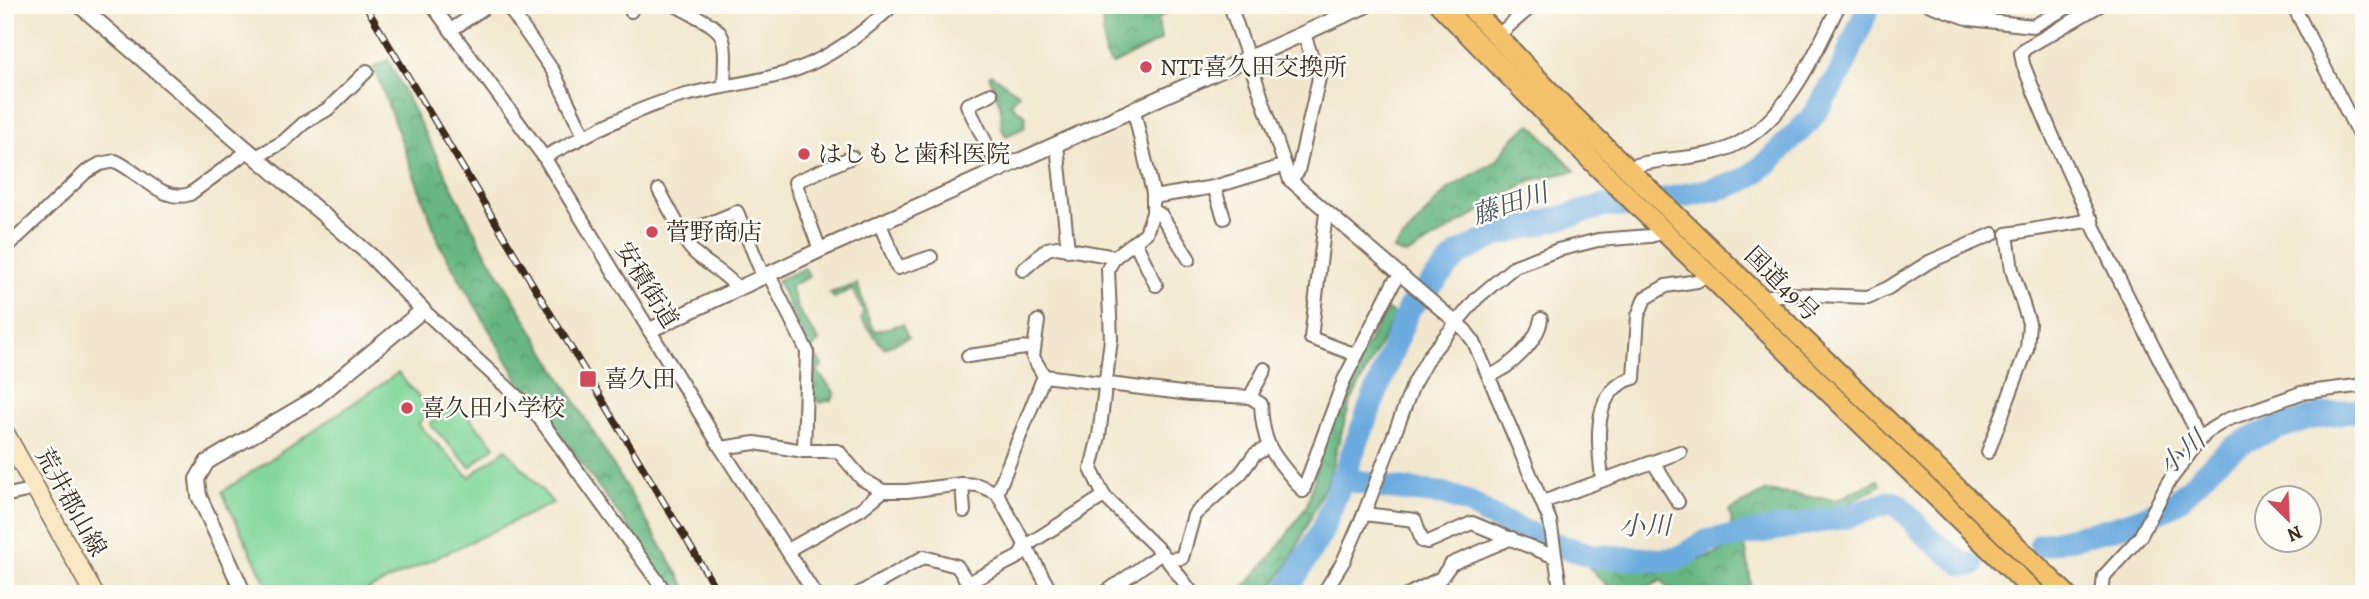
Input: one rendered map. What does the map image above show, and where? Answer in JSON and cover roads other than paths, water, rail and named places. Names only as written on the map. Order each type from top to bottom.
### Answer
[{"type":"highway","name":"国道49号","points":[[1440,5],[1609,177],[2036,594]]},
{"type":"highway","name":"国道49号","points":[[1468,5],[1496,37],[1629,169],[2066,594]]},
{"type":"main road","name":"荒井郡山線","points":[[5,433],[94,594]]},
{"type":"street","points":[[79,5],[370,256],[423,310],[537,415],[667,594]]},
{"type":"street","name":"安積街道","points":[[432,5],[544,157],[721,448],[816,594]]},
{"type":"street","points":[[451,30],[488,5]]},
{"type":"street","points":[[507,5],[553,71],[584,136]]},
{"type":"street","points":[[675,5],[718,27],[725,37],[724,85]]},
{"type":"street","points":[[544,157],[584,136],[665,101],[819,60],[868,28],[893,5]]},
{"type":"street","points":[[1230,5],[1290,180],[1396,278],[1457,324],[1474,342],[1543,502],[1553,536],[1561,594]]},
{"type":"street","points":[[650,330],[820,250],[1367,5]]},
{"type":"street","points":[[1496,37],[1533,5]]},
{"type":"street","points":[[1629,169],[1727,149],[1762,126],[1796,86],[1839,5]]},
{"type":"street","points":[[1930,5],[1970,19],[2033,26],[2072,5]]},
{"type":"street","points":[[2100,5],[2021,54],[2056,149],[2134,312],[2200,438]]},
{"type":"street","points":[[2293,5],[2364,145]]},
{"type":"street","points":[[1290,180],[1297,171],[1319,78],[1304,34]]},
{"type":"street","points":[[5,248],[86,172],[100,164],[115,161],[168,196],[180,198],[252,154],[283,142],[304,123],[328,109],[338,95],[367,71]]},
{"type":"street","points":[[990,94],[967,105],[1000,171]]},
{"type":"street","points":[[1134,111],[1153,204],[1150,225],[1136,244],[1110,263],[1107,281],[1111,339],[1091,469],[1104,496],[1165,556],[1193,594]]},
{"type":"street","points":[[1056,145],[1068,250]]},
{"type":"street","points":[[820,250],[795,182],[852,157]]},
{"type":"street","points":[[1153,204],[1283,166]]},
{"type":"street","points":[[1214,187],[1224,218]]},
{"type":"street","points":[[659,190],[687,246],[730,278],[737,288]]},
{"type":"street","points":[[1153,204],[1189,259]]},
{"type":"street","points":[[684,236],[737,212],[766,275],[807,351],[803,451]]},
{"type":"street","points":[[1326,213],[1311,338],[1356,355]]},
{"type":"street","points":[[1988,452],[2027,349],[2029,323],[2012,270],[2007,234],[2092,220]]},
{"type":"street","points":[[880,223],[898,268],[931,257]]},
{"type":"street","points":[[1323,594],[1343,562],[1364,514],[1413,385],[1429,356],[1486,288],[1515,266],[1598,240],[1650,236],[1663,229]]},
{"type":"street","points":[[1761,297],[1790,294],[1868,297],[1888,288],[1929,262],[1993,234]]},
{"type":"street","points":[[1136,244],[1156,285]]},
{"type":"street","points":[[1023,270],[1047,248],[1115,257]]},
{"type":"street","points":[[1602,480],[1599,439],[1601,408],[1616,387],[1634,378],[1640,305],[1653,292],[1666,286],[1697,281],[1709,274]]},
{"type":"street","points":[[1044,376],[1190,394],[1250,397],[1261,404],[1262,432],[1268,447],[1303,491],[1334,404],[1396,278]]},
{"type":"street","points":[[244,594],[199,496],[197,479],[207,462],[316,398],[423,310]]},
{"type":"street","points":[[1490,376],[1506,369],[1540,330],[1541,319]]},
{"type":"street","points":[[1038,321],[1032,357],[1044,376]]},
{"type":"street","points":[[968,356],[1032,347]]},
{"type":"street","points":[[1250,397],[1265,369]]},
{"type":"street","points":[[997,493],[1044,376]]},
{"type":"street","points":[[2102,594],[2104,576],[2152,516],[2200,438],[2226,421],[2301,393],[2364,385]]},
{"type":"street","points":[[721,448],[755,443],[803,451],[838,451],[862,479],[883,491],[907,491],[962,484],[978,485],[997,493],[1024,547],[1052,594]]},
{"type":"street","points":[[1103,594],[1165,556],[1182,558],[1194,515],[1241,473],[1254,455],[1268,447]]},
{"type":"street","points":[[1543,502],[1680,452]]},
{"type":"street","points":[[1653,461],[1678,502]]},
{"type":"street","points":[[962,484],[964,511]]},
{"type":"street","points":[[5,490],[8,495],[36,489]]},
{"type":"street","points":[[788,550],[861,509],[883,491]]},
{"type":"street","points":[[858,594],[925,557],[957,566],[968,583],[1020,556],[1024,547],[1104,496]]},
{"type":"street","points":[[1364,514],[1415,520],[1422,541],[1428,542],[1472,523],[1555,553]]},
{"type":"street","points":[[1409,594],[1441,578],[1451,564],[1512,538]]},
{"type":"waterway","name":"藤田川","points":[[1285,594],[1321,533],[1409,308],[1459,254],[1494,236],[1604,206],[1639,205],[1728,186],[1746,179],[1766,164],[1810,120],[1841,72],[1869,5]]},
{"type":"waterway","name":"小川","points":[[2041,545],[2150,516],[2179,499],[2232,449],[2267,432],[2308,419],[2364,410]]},
{"type":"waterway","name":"小川","points":[[1341,478],[1388,488],[1444,494],[1470,503],[1488,515],[1547,542],[1594,556],[1662,560],[1677,559],[1708,541],[1849,516],[1890,502],[1898,505],[1929,538],[1963,564],[1972,565]]},
{"type":"railway","points":[[365,5],[719,594]]},
{"type":"place","name":"NTT喜久田交換所","points":[[1146,67]]},
{"type":"place","name":"はしもと歯科医院","points":[[804,154]]},
{"type":"place","name":"菅野商店","points":[[652,232]]},
{"type":"place","name":"喜久田","points":[[588,379]]},
{"type":"place","name":"喜久田小学校","points":[[407,408]]}]
